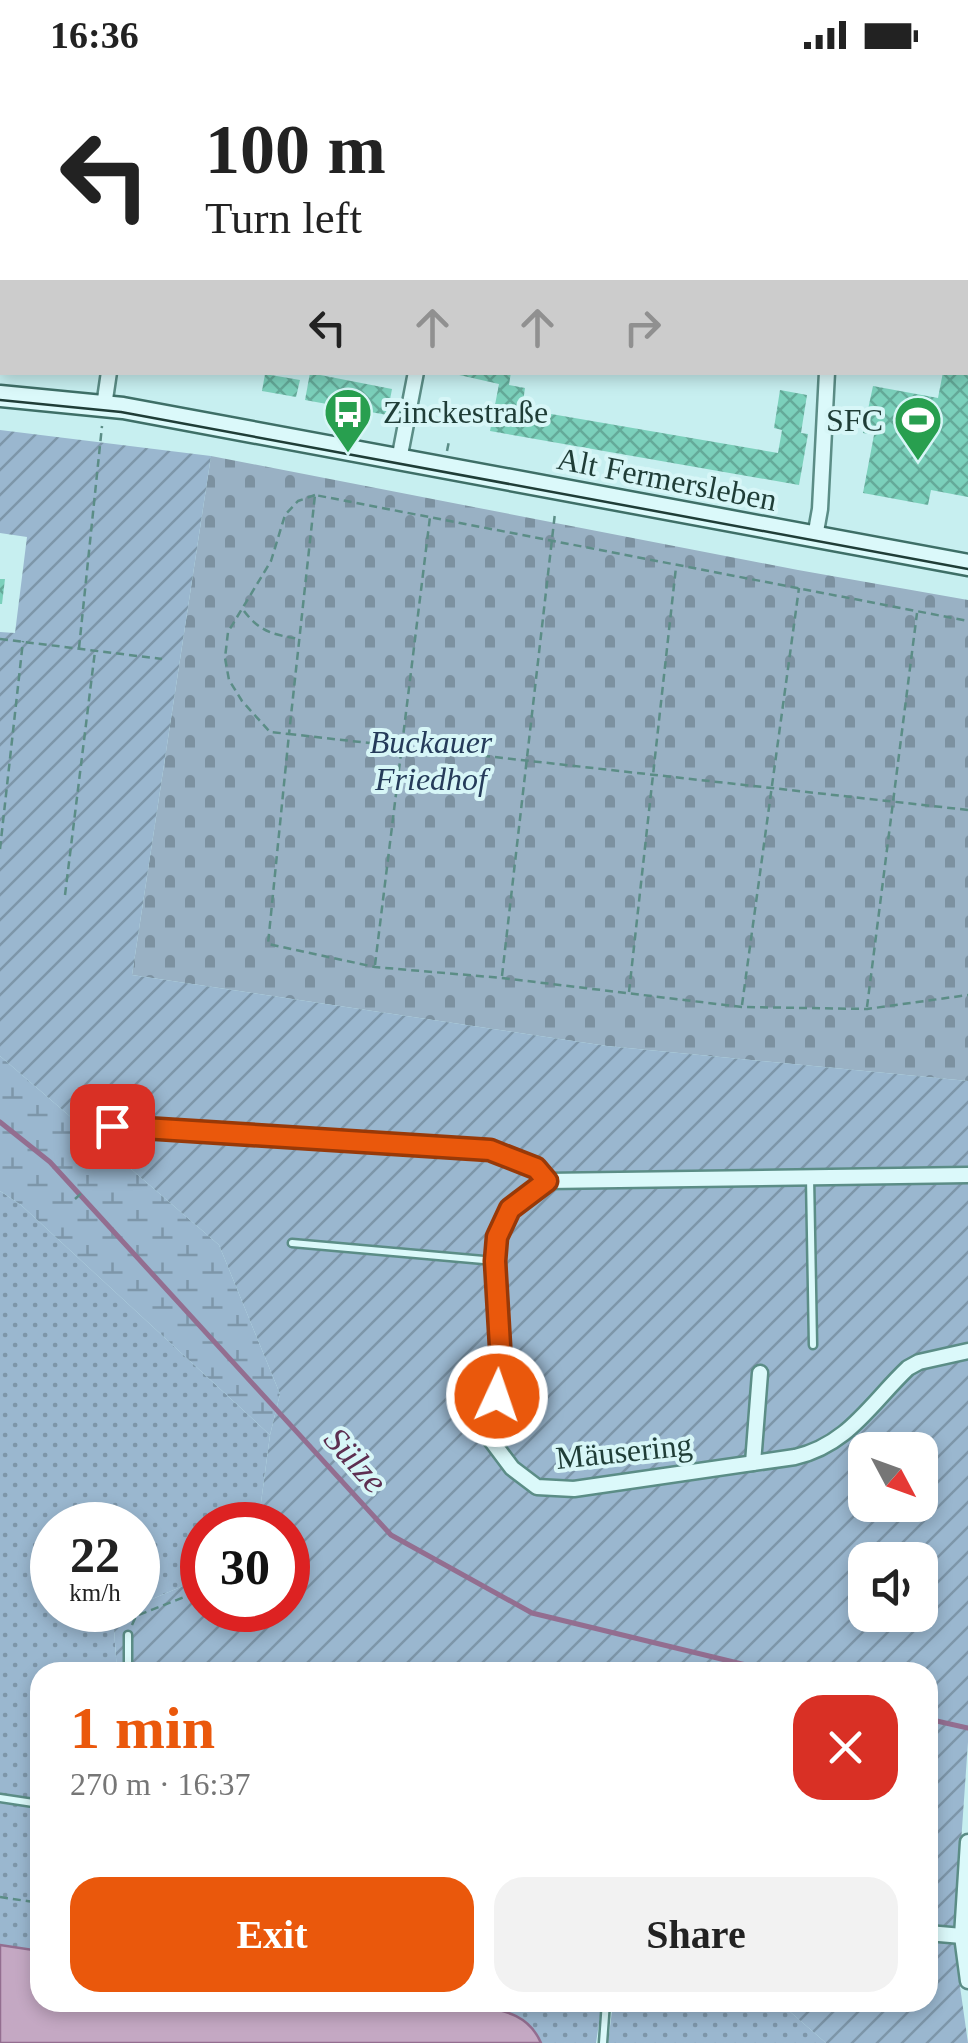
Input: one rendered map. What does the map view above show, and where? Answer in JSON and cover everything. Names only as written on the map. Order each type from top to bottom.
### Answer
[{"type":"main road","name":"Alt Fermersleben","points":[[0,396],[104,406],[968,565]]},
{"type":"street","points":[[104,406],[109,375]]},
{"type":"street","points":[[399,460],[415,375]]},
{"type":"street","points":[[815,537],[820,509],[826,375]]},
{"type":"street","points":[[547,1181],[968,1175]]},
{"type":"street","name":"Mäusering","points":[[547,1181],[510,1209],[497,1237],[495,1261],[501,1363],[491,1440],[512,1468],[538,1487],[574,1489],[795,1458],[822,1449],[852,1430],[908,1368],[968,1351]]},
{"type":"street","points":[[753,1463],[760,1373]]},
{"type":"street","points":[[968,1842],[962,1936],[968,1981]]},
{"type":"street","points":[[938,1934],[962,1936]]},
{"type":"lane","points":[[112,1126],[490,1150],[536,1168],[547,1181]]},
{"type":"lane","points":[[810,1177],[813,1345]]},
{"type":"lane","points":[[292,1243],[495,1261]]},
{"type":"lane","points":[[128,1636],[128,1662]]},
{"type":"lane","points":[[0,1798],[30,1802]]},
{"type":"lane","points":[[603,2043],[606,2013]]},
{"type":"path","points":[[79,648],[104,406]]},
{"type":"path","points":[[316,495],[268,944],[375,967],[742,1006],[867,1009],[968,994]]},
{"type":"path","points":[[968,621],[316,495],[298,500],[286,515],[271,561],[228,632],[226,658],[230,680],[242,701],[270,732],[968,810]]},
{"type":"path","points":[[502,978],[555,513]]},
{"type":"path","points":[[375,967],[430,517]]},
{"type":"path","points":[[629,993],[676,565]]},
{"type":"path","points":[[742,1006],[799,588]]},
{"type":"path","points":[[243,610],[257,627],[272,635],[300,640]]},
{"type":"path","points":[[867,1009],[917,612]]},
{"type":"path","points":[[0,639],[162,659]]},
{"type":"path","points":[[0,849],[22,641]]},
{"type":"path","points":[[66,895],[95,650]]},
{"type":"path","points":[[75,1199],[84,1191]]},
{"type":"path","points":[[128,1636],[136,1616],[180,1599]]},
{"type":"path","points":[[0,1897],[30,1902]]},
{"type":"green space","points":[[0,430],[211,456],[132,975],[607,1046],[968,1081],[968,1742],[954,1944],[968,2043],[826,2043],[790,2012],[938,2012],[938,1662],[116,1662],[114,1632],[160,1632],[160,1596],[180,1587],[180,1632],[310,1632],[310,1502],[261,1502],[280,1394],[219,1245],[0,1056],[0,632],[15,633],[27,537],[0,533]]},
{"type":"green space","name":"Buckauer Friedhof","points":[[211,456],[968,600],[968,1081],[607,1046],[132,975]]},
{"type":"green space","points":[[0,1056],[219,1245],[280,1394],[270,1435],[21,1205],[0,1191]]},
{"type":"green space","points":[[0,1191],[21,1205],[270,1435],[261,1502],[180,1502],[180,1587],[160,1596],[160,1502],[30,1502],[30,1632],[114,1632],[116,1662],[30,1662],[30,1950],[0,1945]]},
{"type":"green space","points":[[504,2012],[601,2012],[596,2043],[541,2043],[520,2019]]},
{"type":"green space","points":[[612,2012],[790,2012],[826,2043],[608,2043]]},
{"type":"shaded area","points":[[0,1945],[30,1950],[30,2012],[504,2012],[528,2025],[541,2043],[0,2043]]},
{"type":"building","points":[[265,375],[300,380],[296,397],[262,391]]},
{"type":"building","points":[[310,375],[392,389],[387,415],[305,400]]},
{"type":"building","points":[[459,375],[511,375],[509,385],[525,388],[522,409],[778,453],[782,430],[774,428],[780,390],[807,395],[801,433],[808,434],[799,485],[490,431],[499,384]]},
{"type":"building","name":"SFC","points":[[942,375],[968,375],[968,497],[931,490],[928,505],[863,493],[874,435],[863,433],[873,386],[938,398]]},
{"type":"building","points":[[0,579],[5,579],[2,604],[0,604]]},
{"type":"waterway","name":"Sülze","points":[[0,1122],[50,1162],[391,1535],[532,1613],[734,1662]]},
{"type":"waterway","name":"Sülze","points":[[938,1721],[968,1728]]},
{"type":"tram line","points":[[0,400],[121,412],[968,569]]},
{"type":"place","name":"Zinckestraße","points":[[348,454]]},
{"type":"place","name":"SFC","points":[[918,462]]},
{"type":"route","points":[[112,1126],[490,1150],[536,1168],[547,1181],[510,1209],[497,1237],[501,1363],[497,1396]]}]
